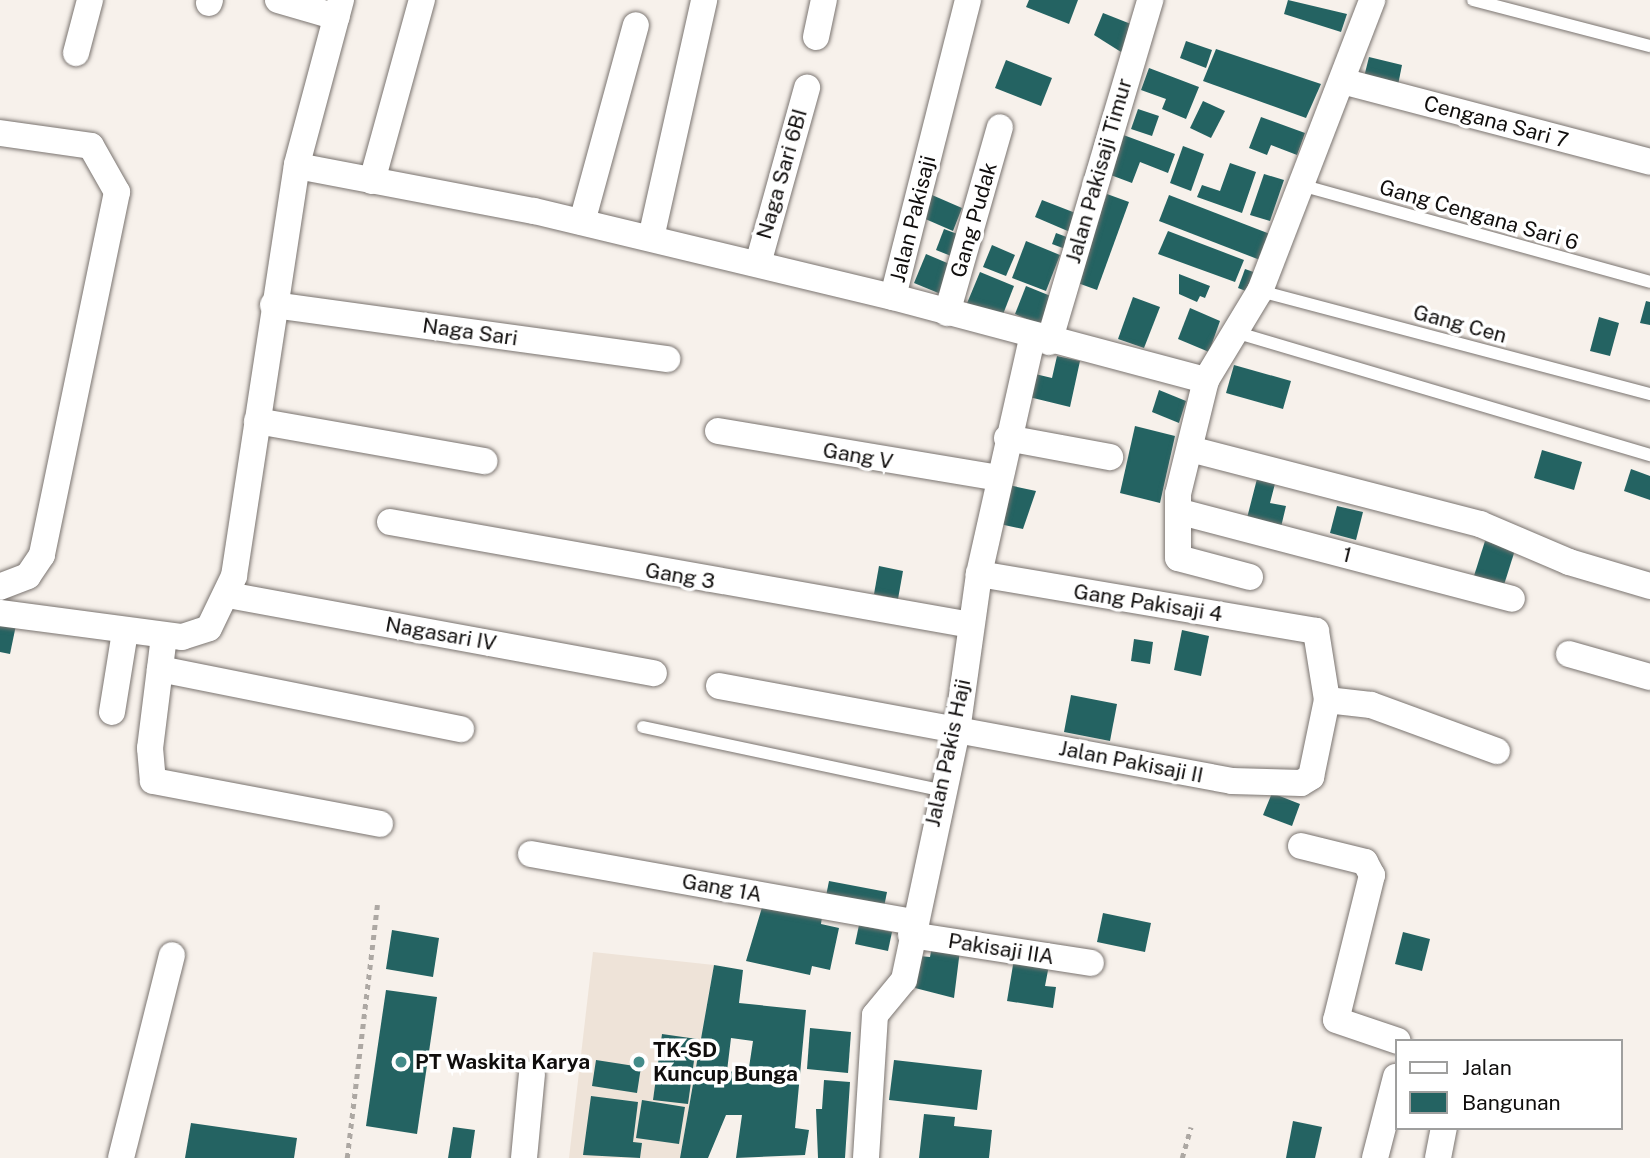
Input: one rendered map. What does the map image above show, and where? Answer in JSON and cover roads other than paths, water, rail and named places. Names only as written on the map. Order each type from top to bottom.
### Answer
[{"type":"street","points":[[76,52],[90,0]]},
{"type":"street","points":[[278,0],[339,8],[297,164]]},
{"type":"street","points":[[372,181],[422,0]]},
{"type":"street","points":[[651,238],[704,0]]},
{"type":"street","points":[[816,37],[824,0]]},
{"type":"street","name":"Jalan Pakisaji","points":[[968,0],[893,297],[1040,341],[1206,380]]},
{"type":"street","name":"Jalan Pakisaji Timur","points":[[1040,341],[1150,0]]},
{"type":"street","points":[[1250,577],[1178,558],[1174,534],[1181,512],[1178,494],[1206,380],[1238,333],[1260,291],[1297,184],[1342,82],[1372,0]]},
{"type":"street","points":[[582,222],[636,25]]},
{"type":"street","name":"Cengana Sari 7","points":[[1342,82],[1650,162]]},
{"type":"street","name":"Naga Sari 6BI","points":[[759,260],[807,88]]},
{"type":"street","name":"Gang Pudak","points":[[947,313],[1000,127]]},
{"type":"street","points":[[0,133],[91,146],[117,192],[42,555],[28,576],[0,587]]},
{"type":"street","points":[[0,613],[125,632],[197,637],[228,595],[297,166],[759,260],[893,297]]},
{"type":"street","name":"Naga Sari","points":[[273,305],[667,359]]},
{"type":"street","name":"Jalan Pakis Haji","points":[[866,1158],[875,1015],[904,980],[940,790],[957,731],[979,574],[1007,438],[1040,341]]},
{"type":"street","points":[[257,421],[485,461]]},
{"type":"street","name":"Gang V","points":[[718,431],[999,478]]},
{"type":"street","points":[[1007,438],[1110,457]]},
{"type":"street","points":[[1190,449],[1480,524],[1569,562],[1650,586]]},
{"type":"street","name":"1","points":[[1181,512],[1512,599]]},
{"type":"street","name":"Gang 3","points":[[390,522],[971,625]]},
{"type":"street","name":"Gang Pakisaji 4","points":[[979,574],[1316,631],[1327,701]]},
{"type":"street","name":"Nagasari IV","points":[[228,595],[654,673]]},
{"type":"street","points":[[112,712],[125,632]]},
{"type":"street","points":[[164,636],[150,748],[153,781],[380,824]]},
{"type":"street","points":[[1569,654],[1650,677]]},
{"type":"street","points":[[160,669],[461,729]]},
{"type":"street","name":"Jalan Pakisaji II","points":[[719,685],[1232,782],[1307,781],[1319,759],[1327,701]]},
{"type":"street","points":[[1327,701],[1371,705],[1497,751]]},
{"type":"street","points":[[1301,845],[1365,862],[1373,875],[1336,1020],[1394,1040]]},
{"type":"street","name":"Gang 1A","points":[[531,854],[912,929]]},
{"type":"street","name":"Pakisaji IIA","points":[[912,929],[1091,963]]},
{"type":"street","points":[[121,1158],[172,955]]},
{"type":"street","points":[[524,1158],[532,1074]]},
{"type":"street","points":[[1375,1158],[1394,1085]]},
{"type":"street","points":[[1438,1158],[1444,1130]]},
{"type":"lane","points":[[1473,0],[1650,46]]},
{"type":"lane","name":"Gang Cengana Sari 6","points":[[1297,184],[1650,282]]},
{"type":"lane","name":"Gang Cen","points":[[1260,291],[1650,394]]},
{"type":"lane","points":[[1238,333],[1650,455]]},
{"type":"lane","points":[[643,727],[940,790]]},
{"type":"place","name":"PT Waskita Karya","points":[[401,1062]]},
{"type":"place","name":"TK-SD Kuncup Bunga","points":[[639,1062]]}]
